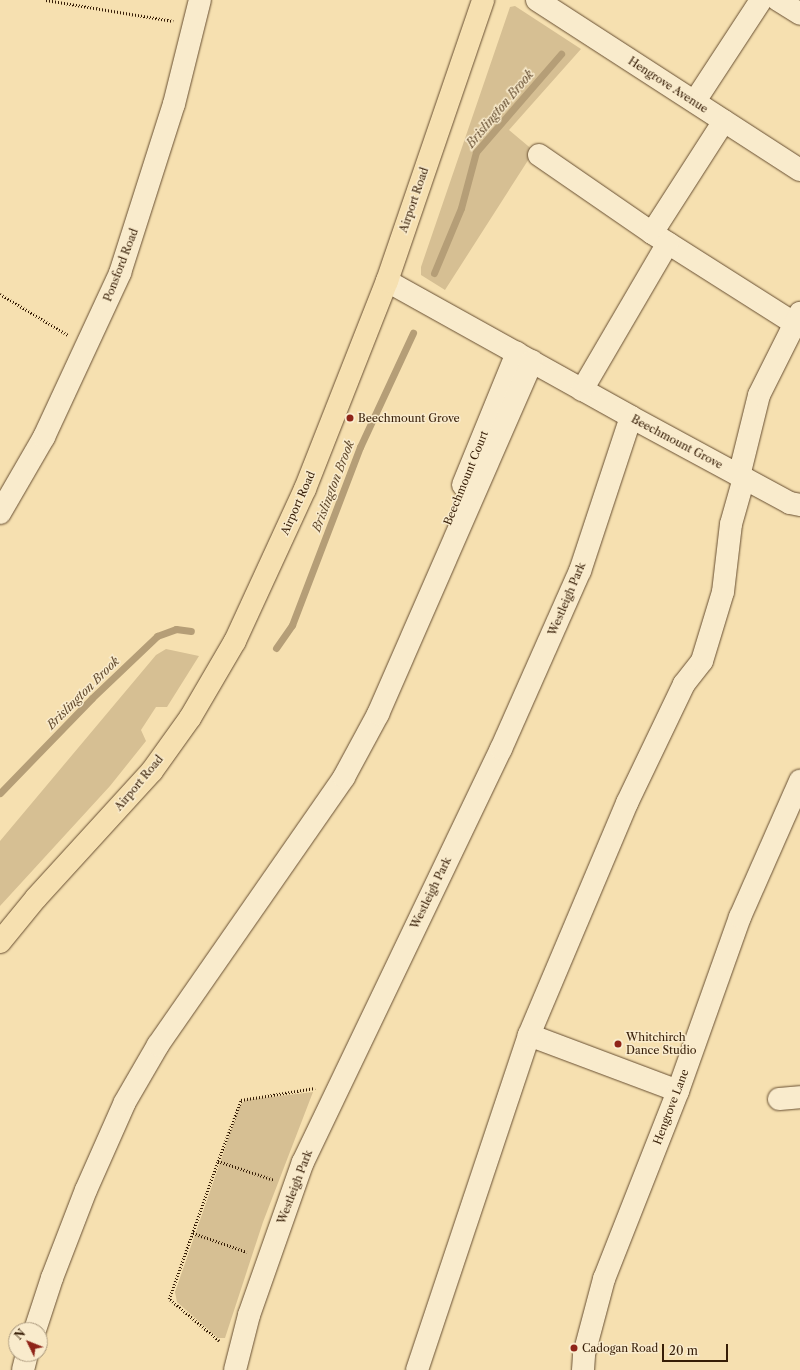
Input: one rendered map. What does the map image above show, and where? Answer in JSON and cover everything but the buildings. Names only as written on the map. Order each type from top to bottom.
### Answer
[{"type":"highway","name":"Airport Road","points":[[0,942],[36,898],[152,771],[190,718],[235,641],[305,488],[387,281],[483,0]]},
{"type":"street","name":"Ponsford Road","points":[[0,513],[44,437],[88,346],[123,266],[196,25],[200,0]]},
{"type":"street","name":"Hengrove Avenue","points":[[537,0],[800,170]]},
{"type":"street","points":[[695,102],[761,0]]},
{"type":"street","points":[[778,0],[800,14]]},
{"type":"street","points":[[582,390],[660,238],[724,121]]},
{"type":"street","points":[[417,1370],[528,1035],[634,789],[684,684],[702,661],[723,592],[731,524],[759,395],[797,318],[660,238],[539,155]]},
{"type":"street","name":"Beechmount Grove","points":[[387,281],[631,417],[790,503],[800,505]]},
{"type":"street","points":[[38,1322],[52,1278],[86,1190],[126,1102],[162,1038],[344,777],[378,714],[525,357]]},
{"type":"street","name":"Beechmount Court","points":[[414,603],[525,357]]},
{"type":"street","name":"Westleigh Park","points":[[236,1364],[268,1259],[294,1186],[339,1084],[501,749],[577,578],[631,417]]},
{"type":"street","name":"Hengrove Lane","points":[[583,1370],[584,1354],[604,1279],[678,1091],[740,917],[800,781]]},
{"type":"street","points":[[528,1035],[678,1091]]},
{"type":"path","points":[[46,0],[196,25]]},
{"type":"path","points":[[0,294],[88,346]]},
{"type":"path","points":[[236,1364],[169,1299],[218,1161],[241,1100],[339,1084]]},
{"type":"path","points":[[218,1161],[294,1186]]},
{"type":"path","points":[[193,1233],[268,1259]]},
{"type":"shaded area","points":[[515,6],[581,49],[509,130],[534,151],[445,290],[421,275],[421,267],[510,7]]},
{"type":"shaded area","points":[[166,649],[199,656],[167,707],[156,707],[141,730],[146,741],[110,786],[0,906],[0,841],[156,655]]},
{"type":"shaded area","points":[[313,1092],[263,1222],[225,1338],[218,1338],[177,1302],[175,1292],[240,1105],[246,1100]]},
{"type":"waterway","name":"Brislington Brook","points":[[434,273],[461,208],[476,152],[561,54]]},
{"type":"waterway","name":"Brislington Brook","points":[[276,648],[292,625],[360,447],[413,333]]},
{"type":"waterway","name":"Brislington Brook","points":[[0,793],[92,698],[157,636],[176,629],[191,631]]},
{"type":"place","name":"Beechmount Grove","points":[[350,418]]},
{"type":"place","name":"Whitchirch Dance Studio","points":[[618,1044]]},
{"type":"place","name":"Cadogan Road","points":[[574,1348]]}]
